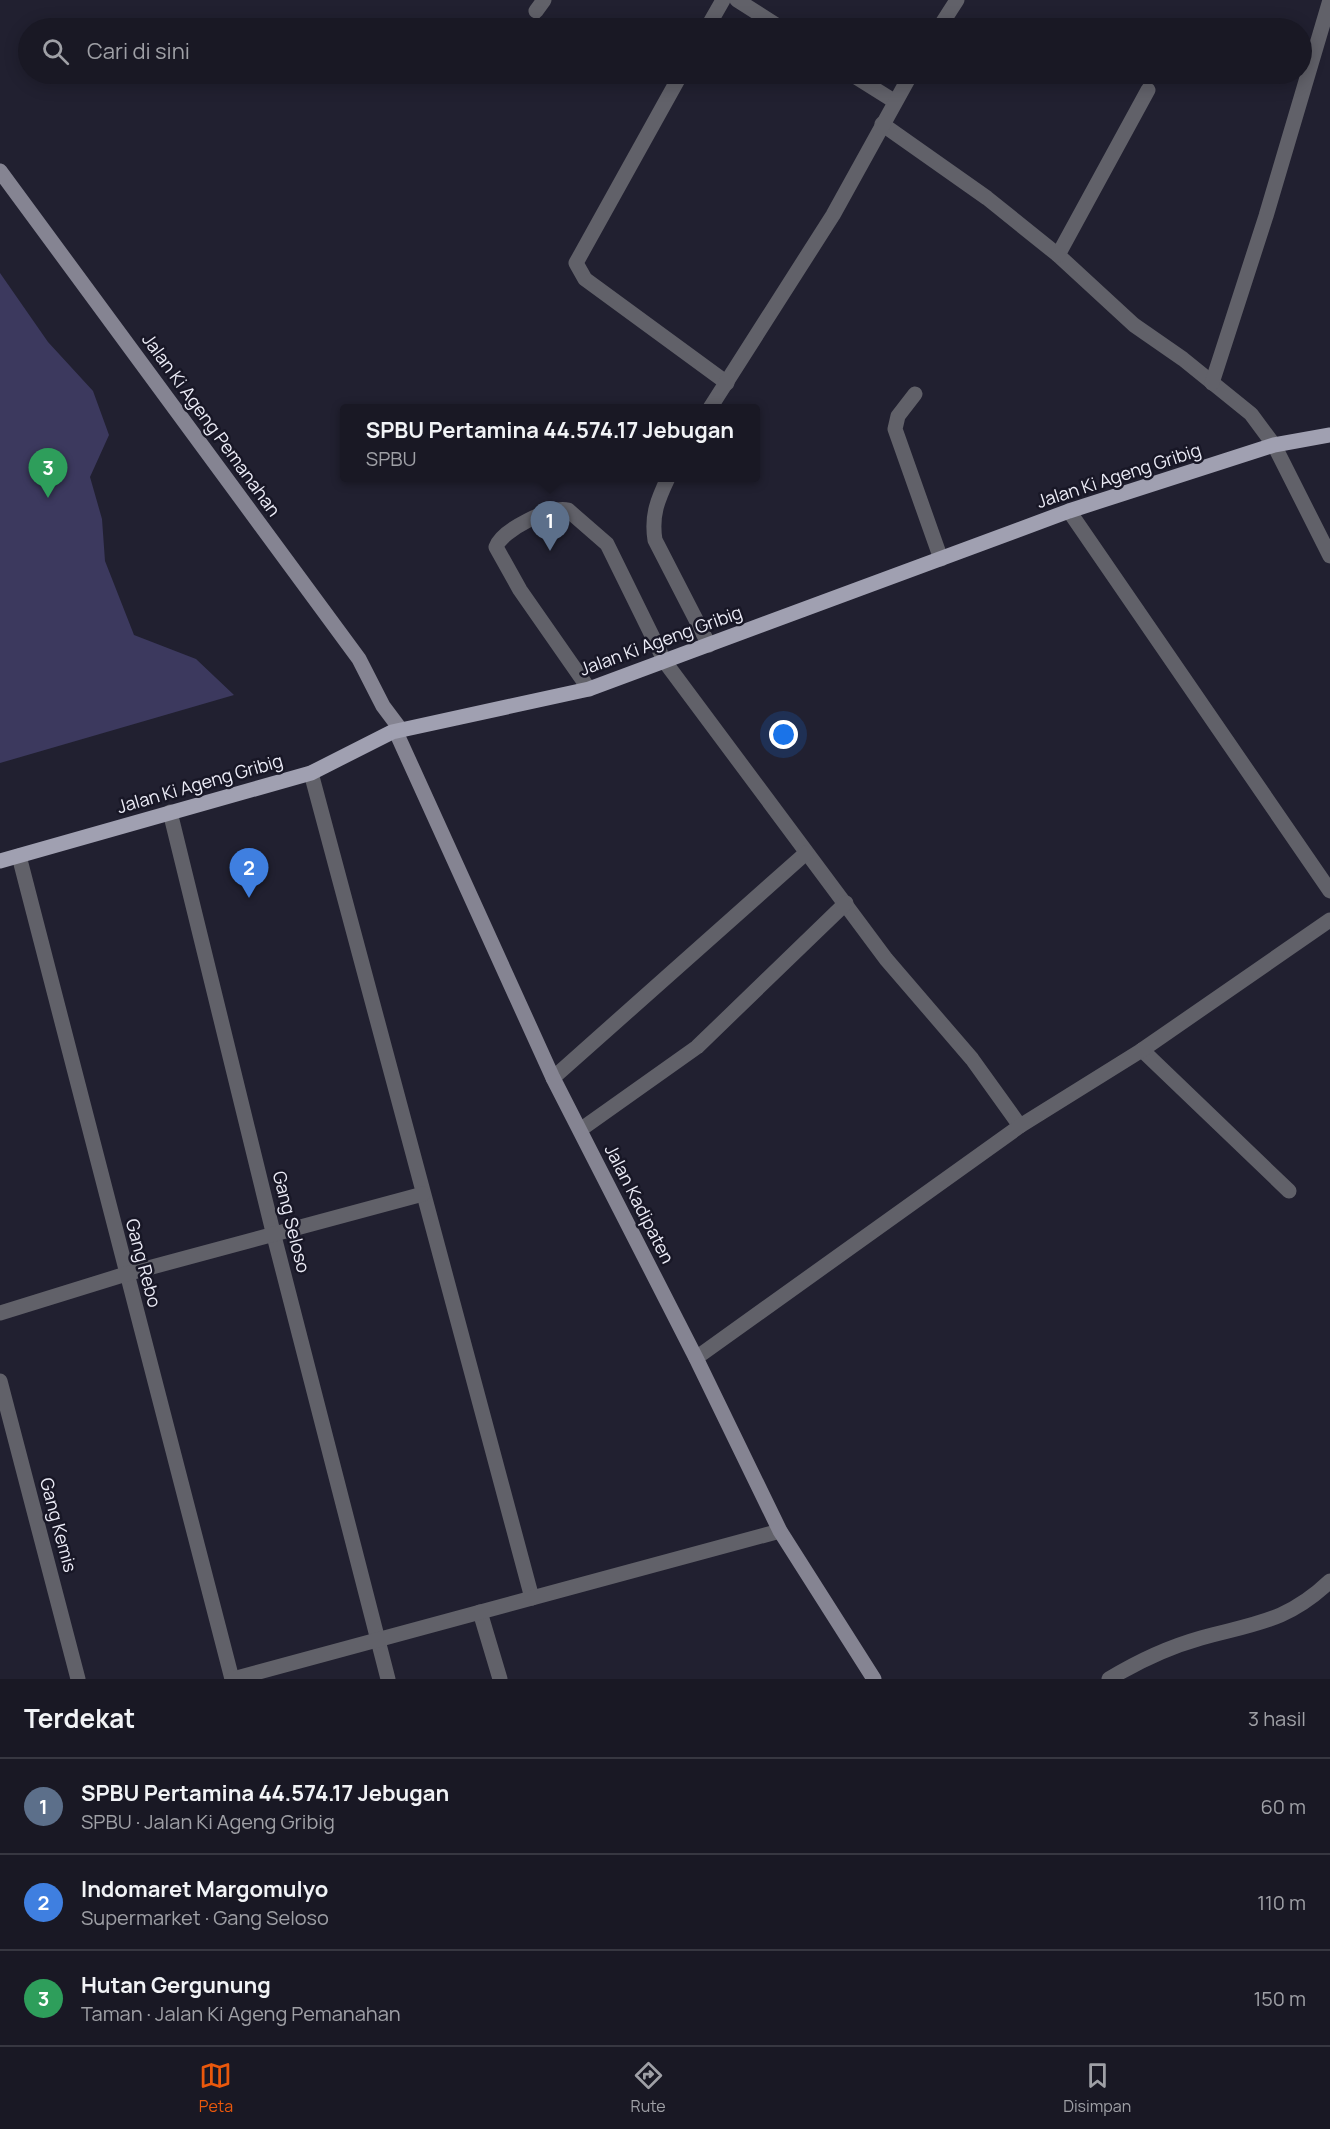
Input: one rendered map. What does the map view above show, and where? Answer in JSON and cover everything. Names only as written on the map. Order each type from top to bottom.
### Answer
[{"type":"main road","name":"Jalan Ki Ageng Gribig","points":[[0,861],[311,773],[397,732],[589,689],[665,663],[1069,511],[1274,445],[1330,435]]},
{"type":"street","points":[[713,18],[723,0]]},
{"type":"street","points":[[737,0],[765,18]]},
{"type":"street","points":[[945,18],[957,0]]},
{"type":"street","points":[[1312,61],[1330,0]]},
{"type":"street","points":[[675,84],[576,263],[585,279],[727,383]]},
{"type":"street","points":[[867,84],[894,101]]},
{"type":"street","points":[[713,404],[833,215],[905,84]]},
{"type":"street","points":[[1212,383],[1266,216],[1305,84]]},
{"type":"street","points":[[1058,255],[1148,90]]},
{"type":"street","points":[[882,124],[987,198],[1058,255],[1134,325],[1251,414],[1274,445],[1330,556]]},
{"type":"street","name":"Jalan Ki Ageng Pemanahan","points":[[0,171],[359,659],[397,732]]},
{"type":"street","points":[[915,393],[898,416],[895,429],[941,559]]},
{"type":"street","points":[[666,482],[654,508],[652,524],[655,540],[709,645]]},
{"type":"street","points":[[589,689],[520,590],[496,546],[501,537],[543,512],[560,508],[568,510],[607,544],[665,663],[886,959],[988,1080],[1020,1126]]},
{"type":"street","points":[[1069,511],[1330,891]]},
{"type":"street","name":"Jalan Kadipaten","points":[[397,732],[553,1078],[696,1358],[780,1531],[874,1679]]},
{"type":"street","points":[[311,773],[532,1598]]},
{"type":"street","name":"Gang Seloso","points":[[170,812],[274,1236],[388,1679]]},
{"type":"street","points":[[553,1078],[806,853]]},
{"type":"street","name":"Gang Rebo","points":[[19,856],[126,1274],[237,1678]]},
{"type":"street","points":[[580,1130],[697,1047],[846,903]]},
{"type":"street","points":[[696,1358],[1020,1126],[1142,1050],[1330,920]]},
{"type":"street","points":[[1142,1050],[1289,1191]]},
{"type":"street","points":[[0,1312],[126,1274],[274,1236],[423,1194]]},
{"type":"street","name":"Gang Kemis","points":[[0,1381],[78,1679]]},
{"type":"street","points":[[237,1678],[780,1531]]},
{"type":"street","points":[[1109,1679],[1174,1647],[1296,1610],[1330,1581]]},
{"type":"street","points":[[480,1612],[500,1679]]},
{"type":"shaded area","points":[[0,273],[48,342],[93,391],[109,435],[90,477],[102,519],[105,561],[134,635],[196,659],[234,695],[0,763]]},
{"type":"place","name":"Hutan Gergunung","points":[[48,498]]},
{"type":"place","name":"SPBU Pertamina 44.574.17 Jebugan","points":[[550,551]]},
{"type":"place","name":"Indomaret Margomulyo","points":[[249,898]]}]
